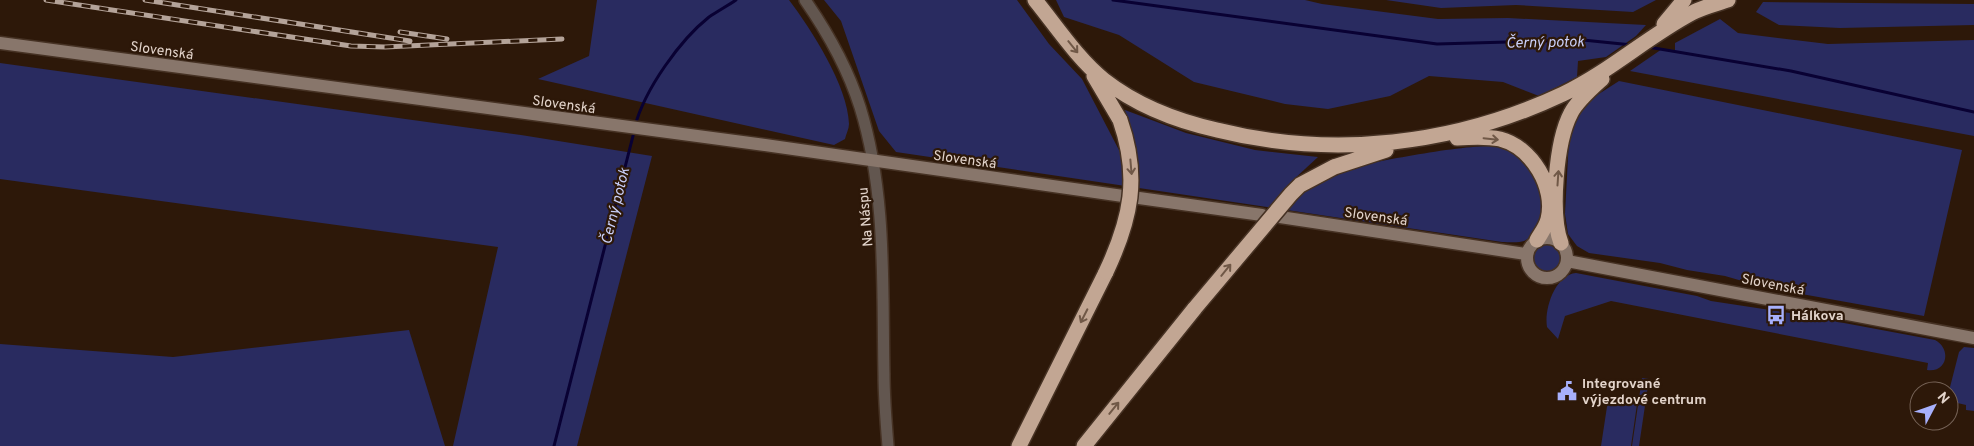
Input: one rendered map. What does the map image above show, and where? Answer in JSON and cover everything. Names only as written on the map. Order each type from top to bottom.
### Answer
[{"type":"highway","points":[[1019,446],[1106,272],[1121,237],[1131,200],[1131,160],[1120,120],[1087,64],[1035,0]]},
{"type":"highway","points":[[1046,0],[1060,30]]},
{"type":"highway","points":[[1561,243],[1556,231],[1559,153],[1563,131],[1572,111],[1598,79],[1672,16],[1684,0]]},
{"type":"highway","points":[[1628,55],[1693,13],[1728,0]]},
{"type":"highway","points":[[1087,64],[1122,92],[1160,112],[1201,126],[1246,137],[1291,143],[1336,145],[1381,144],[1425,138],[1479,137],[1501,140],[1520,148],[1535,162],[1543,179],[1548,198],[1548,218],[1537,240]]},
{"type":"highway","points":[[1084,446],[1195,308],[1291,194],[1300,186],[1334,167],[1425,138],[1507,118],[1598,79]]},
{"type":"street","name":"Na Náspu","points":[[805,0],[828,36],[846,70],[861,109],[872,162],[883,253],[884,375],[888,446]]},
{"type":"street","name":"Slovenská","points":[[0,43],[1123,196]]},
{"type":"street","points":[[1139,198],[1262,215]]},
{"type":"street","name":"Slovenská","points":[[1280,217],[1526,254]]},
{"type":"street","points":[[1549,238],[1561,243],[1565,248],[1567,261],[1562,272],[1550,278],[1544,278],[1532,272],[1528,267],[1526,254],[1528,248],[1537,240],[1549,238]]},
{"type":"street","name":"Slovenská","points":[[1567,261],[1974,338]]},
{"type":"shaded area","points":[[597,0],[789,0],[808,26],[827,59],[842,93],[849,124],[845,139],[834,145],[538,79],[589,56]]},
{"type":"shaded area","points":[[824,0],[1017,0],[1049,44],[1082,79],[1120,152],[1135,153],[1125,110],[1186,133],[1255,150],[1318,157],[1292,181],[1316,186],[1341,170],[1358,166],[1450,149],[1502,147],[1523,159],[1531,169],[1540,191],[1542,203],[1542,215],[1539,226],[1533,235],[1524,241],[1502,242],[896,152],[879,131],[841,21]]},
{"type":"shaded area","points":[[1056,0],[1305,0],[1322,4],[1438,19],[1508,18],[1646,25],[1636,36],[1606,57],[1578,61],[1577,77],[1539,96],[1503,82],[1429,76],[1390,96],[1328,109],[1285,104],[1194,82],[1119,35],[1064,17]]},
{"type":"shaded area","points":[[1386,0],[1656,0],[1633,12],[1516,5],[1441,8]]},
{"type":"shaded area","points":[[1763,2],[1974,4],[1974,25],[1840,28],[1779,25],[1756,12]]},
{"type":"shaded area","points":[[1720,19],[1738,33],[1828,44],[1974,40],[1974,136],[1630,71],[1662,49],[1675,50],[1675,43]]},
{"type":"shaded area","points":[[0,63],[521,135],[652,156],[577,446],[453,446],[498,247],[0,179]]},
{"type":"shaded area","points":[[1619,81],[1962,150],[1924,316],[1763,287],[1725,276],[1687,270],[1660,263],[1589,253],[1577,246],[1568,234],[1565,214],[1569,138],[1576,118],[1591,99]]},
{"type":"shaded area","points":[[1547,245],[1556,249],[1560,258],[1556,267],[1547,271],[1538,267],[1534,258],[1538,249]]},
{"type":"shaded area","points":[[1576,273],[1697,296],[1711,301],[1796,314],[1935,340],[1944,349],[1945,359],[1939,368],[1927,370],[1928,363],[1611,301],[1565,316],[1558,339],[1547,327],[1549,303],[1552,294],[1562,280]]},
{"type":"shaded area","points":[[409,330],[445,446],[0,446],[0,344],[173,357]]},
{"type":"shaded area","points":[[1964,347],[1974,348],[1974,411],[1966,410],[1966,405],[1959,403],[1959,381],[1952,381],[1959,352]]},
{"type":"shaded area","points":[[1642,378],[1649,379],[1639,446],[1632,446]]},
{"type":"shaded area","points":[[1608,400],[1637,404],[1631,446],[1601,446]]},
{"type":"waterway","name":"Černý potok","points":[[635,126],[655,81],[675,52],[709,17],[736,0]]},
{"type":"waterway","name":"Černý potok","points":[[1113,0],[1437,44],[1583,40],[1632,45]]},
{"type":"waterway","name":"Černý potok","points":[[1648,47],[1791,71],[1974,112]]},
{"type":"waterway","name":"Černý potok","points":[[554,446],[634,132]]},
{"type":"railway","points":[[46,0],[351,46],[385,47],[562,39]]},
{"type":"railway","points":[[145,0],[410,41]]},
{"type":"railway","points":[[400,32],[447,39]]},
{"type":"place","name":"Hálkova","points":[[1776,315]]},
{"type":"place","name":"Integrované výjezdové centrum","points":[[1567,391]]}]
